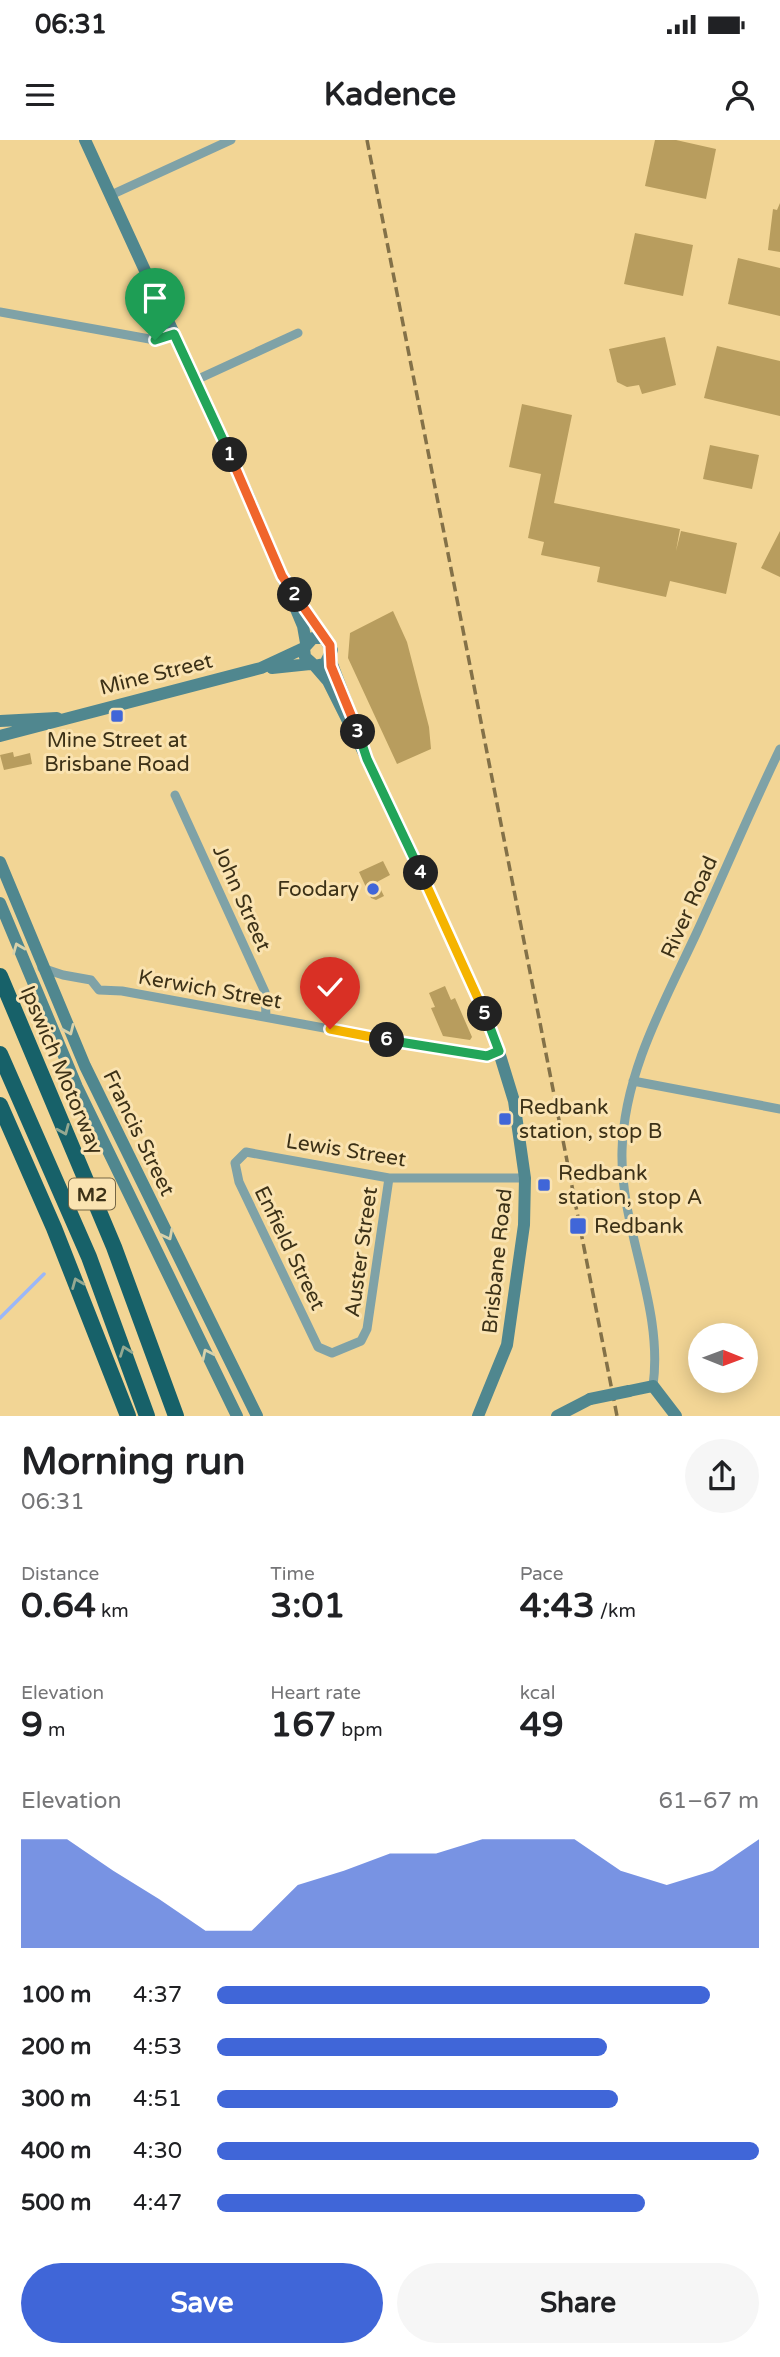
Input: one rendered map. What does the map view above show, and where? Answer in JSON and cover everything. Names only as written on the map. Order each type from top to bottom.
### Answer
[{"type":"highway","name":"Ipswich Motorway","points":[[0,976],[122,1268],[176,1416]]},
{"type":"highway","name":"M2","points":[[0,1054],[89,1257],[147,1416]]},
{"type":"highway","points":[[0,1105],[54,1228],[128,1416]]},
{"type":"main road","points":[[85,140],[196,380],[282,576],[305,646],[305,657],[312,665],[325,664],[330,659],[330,645],[282,576]]},
{"type":"main road","points":[[305,646],[313,638],[323,638]]},
{"type":"main road","name":"Mine Street","points":[[261,668],[305,646]]},
{"type":"main road","name":"Brisbane Road","points":[[330,659],[367,759]]},
{"type":"main road","name":"Mine Street","points":[[0,736],[261,668],[312,665]]},
{"type":"main road","name":"Brisbane Road","points":[[312,665],[328,681],[367,759],[478,998],[499,1051],[517,1117],[525,1178],[524,1225],[510,1332],[503,1358],[478,1416]]},
{"type":"main road","name":"Mine Street","points":[[0,721],[61,718]]},
{"type":"main road","name":"Francis Street","points":[[0,862],[42,968],[101,1101],[257,1416]]},
{"type":"main road","name":"Francis Street","points":[[0,903],[77,1087],[237,1416]]},
{"type":"main road","points":[[557,1416],[590,1399],[653,1386],[676,1416]]},
{"type":"street","points":[[111,195],[231,140]]},
{"type":"street","points":[[0,312],[155,340],[174,334]]},
{"type":"street","points":[[196,380],[298,333]]},
{"type":"street","name":"River Road","points":[[653,1386],[651,1317],[623,1176],[624,1124],[633,1082],[657,1018],[780,749]]},
{"type":"street","name":"John Street","points":[[175,794],[265,992],[265,1017]]},
{"type":"street","name":"Kerwich Street","points":[[42,968],[91,980],[99,990],[122,991],[477,1056],[499,1051]]},
{"type":"street","points":[[633,1082],[780,1108]]},
{"type":"street","name":"Lewis Street","points":[[246,1152],[389,1178],[525,1178]]},
{"type":"street","name":"Enfield Street","points":[[246,1152],[235,1163],[239,1182],[318,1347],[332,1353]]},
{"type":"street","name":"Auster Street","points":[[332,1353],[361,1341],[367,1329],[389,1178]]},
{"type":"building","points":[[655,140],[676,140],[716,149],[706,199],[645,186]]},
{"type":"building","points":[[780,203],[780,252],[768,250],[773,209],[777,210]]},
{"type":"building","points":[[635,233],[693,245],[683,296],[624,284]]},
{"type":"building","points":[[738,258],[780,268],[780,316],[728,304]]},
{"type":"building","points":[[665,337],[676,385],[642,394],[639,385],[627,387],[617,382],[609,349]]},
{"type":"building","points":[[717,346],[780,361],[780,416],[704,398]]},
{"type":"building","points":[[522,404],[572,415],[554,503],[680,529],[676,551],[681,531],[737,543],[726,594],[670,581],[666,597],[597,582],[600,567],[541,555],[544,542],[528,538],[541,474],[509,467]]},
{"type":"building","points":[[710,445],[759,455],[752,489],[703,479]]},
{"type":"building","points":[[780,531],[780,577],[761,568]]},
{"type":"building","points":[[393,611],[407,642],[429,727],[431,749],[397,764],[348,658],[350,633]]},
{"type":"building","points":[[13,752],[14,757],[30,753],[32,764],[4,770],[0,755]]},
{"type":"building","name":"Foodary","points":[[383,861],[390,875],[377,882],[384,896],[376,900],[371,898],[359,872]]},
{"type":"building","points":[[445,986],[451,1000],[455,998],[472,1037],[470,1040],[443,1036],[431,1008],[435,1007],[429,993]]},
{"type":"waterway","points":[[0,1318],[44,1274]]},
{"type":"railway","points":[[367,140],[617,1416]]},
{"type":"place","name":"Mine Street at Brisbane Road","points":[[117,716]]},
{"type":"place","name":"Foodary","points":[[373,889]]},
{"type":"place","name":"Redbank station, stop B","points":[[505,1119]]},
{"type":"place","name":"Redbank station, stop A","points":[[544,1185]]},
{"type":"place","name":"Redbank","points":[[578,1226]]},
{"type":"route","points":[[155,340],[174,334],[282,576],[330,645],[331,666],[367,759],[488,1020],[499,1051],[487,1056],[477,1056],[330,1029]]}]
